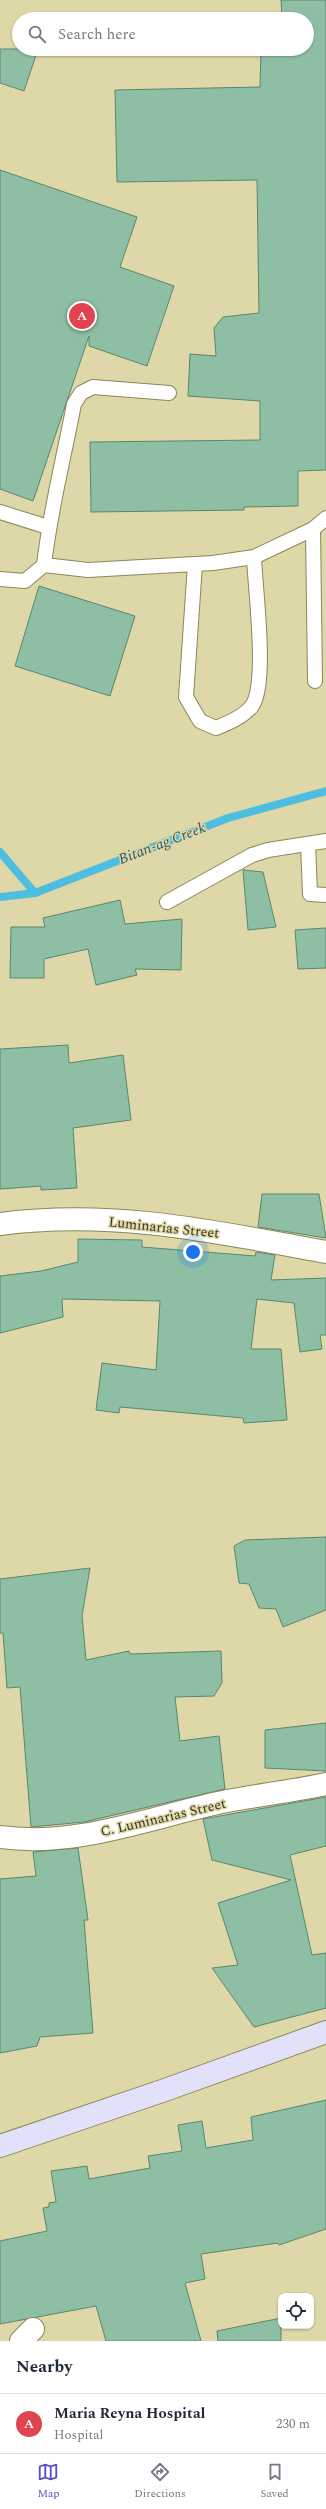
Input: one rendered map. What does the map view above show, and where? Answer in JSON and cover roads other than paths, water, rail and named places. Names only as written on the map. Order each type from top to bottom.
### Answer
[{"type":"main road","points":[[0,2146],[165,2090],[326,2032]]},
{"type":"street","name":"Luminarias Street","points":[[0,1224],[61,1219],[131,1220],[187,1227],[326,1252]]},
{"type":"street","name":"C. Luminarias Street","points":[[0,1837],[22,1840],[92,1833],[227,1801],[326,1784]]},
{"type":"lane","points":[[0,579],[25,581],[44,565],[48,528],[57,495],[74,404],[81,393],[93,387],[169,393]]},
{"type":"lane","points":[[0,512],[48,528]]},
{"type":"lane","points":[[44,565],[88,570],[195,564],[254,557],[313,529],[326,518]]},
{"type":"lane","points":[[313,529],[315,681]]},
{"type":"lane","points":[[195,564],[186,697],[200,721],[216,728],[235,720],[252,705],[260,676],[254,557]]},
{"type":"lane","points":[[167,902],[252,855],[268,850],[326,841]]},
{"type":"lane","points":[[308,844],[310,894],[326,895]]},
{"type":"waterway","name":"Bitan-ag Creek","points":[[0,897],[35,893],[228,818],[326,791]]},
{"type":"waterway","points":[[0,852],[35,893]]},
{"type":"place","name":"Maria Reyna Hospital","points":[[82,316]]}]
